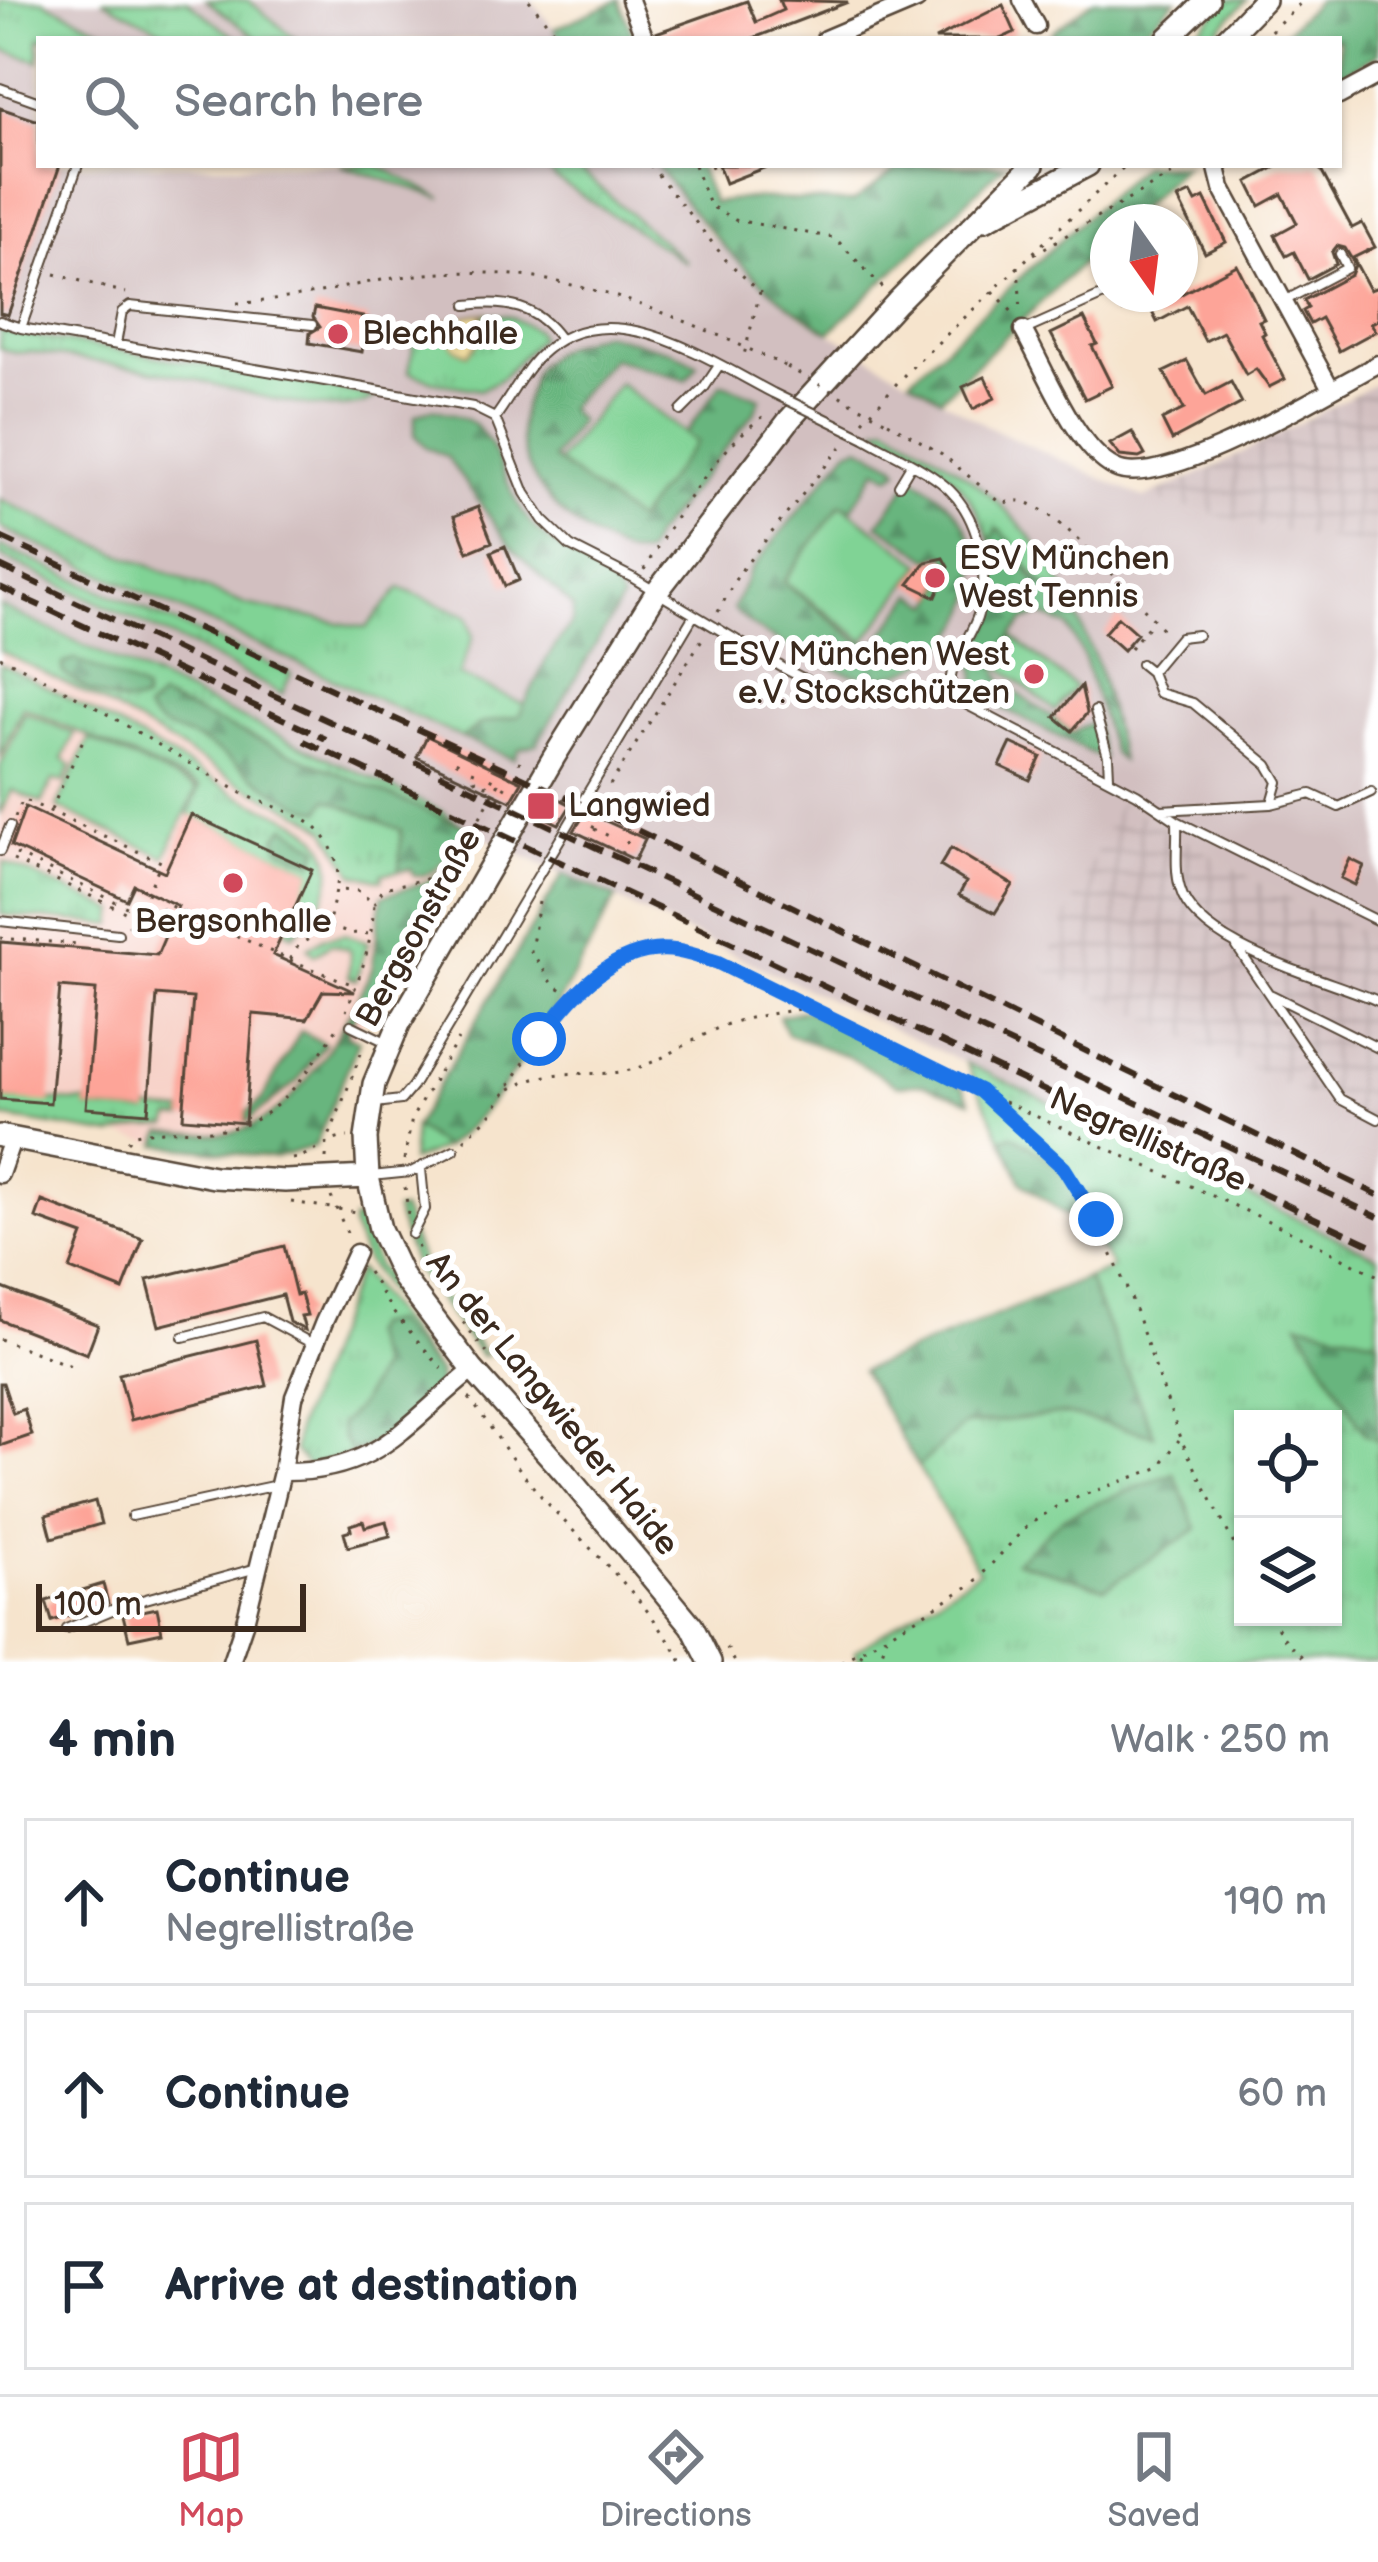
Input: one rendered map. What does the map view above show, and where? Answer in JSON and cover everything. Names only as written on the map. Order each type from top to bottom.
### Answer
[{"type":"street","points":[[630,0],[644,36]]},
{"type":"street","points":[[832,36],[917,0]]},
{"type":"street","points":[[1022,0],[1036,26]]},
{"type":"street","points":[[1170,36],[1208,0]]},
{"type":"street","points":[[1229,36],[1264,0]]},
{"type":"street","points":[[1342,94],[1378,75]]},
{"type":"street","name":"Bergsonstraße","points":[[368,1177],[370,1104],[389,1043],[554,757],[656,592],[790,419],[1030,168]]},
{"type":"street","name":"Bergsonstraße","points":[[980,223],[1082,168]]},
{"type":"street","points":[[1220,168],[1222,188],[1331,389]]},
{"type":"street","points":[[1023,326],[1087,445],[1118,470],[1162,470],[1197,458],[1378,364]]},
{"type":"street","points":[[0,1174],[6,1137],[214,1177],[285,1181],[368,1177]]},
{"type":"street","name":"An der Langwieder Haide","points":[[368,1177],[380,1228],[403,1278],[465,1376],[565,1473],[692,1627],[710,1662]]},
{"type":"street","points":[[231,1662],[259,1567],[294,1397],[356,1253]]},
{"type":"street","points":[[280,1478],[373,1454],[465,1376]]},
{"type":"lane","points":[[0,88],[36,101]]},
{"type":"lane","points":[[21,328],[77,168]]},
{"type":"lane","points":[[1285,301],[1347,268],[1340,254]]},
{"type":"lane","points":[[24,268],[41,271]]},
{"type":"lane","points":[[1023,326],[1090,300]]},
{"type":"lane","points":[[467,305],[505,303],[524,308],[540,315],[560,339]]},
{"type":"lane","points":[[116,344],[122,312],[130,306],[312,326]]},
{"type":"lane","points":[[0,321],[473,406],[495,418],[525,493],[543,520],[570,546],[820,687],[866,698],[950,696],[1109,779],[1177,821],[1378,921]]},
{"type":"lane","points":[[495,418],[536,358],[560,339],[589,328],[622,326],[655,336],[742,377],[942,482],[971,519],[983,563],[978,615],[950,669],[950,696]]},
{"type":"lane","points":[[681,411],[718,367]]},
{"type":"lane","points":[[898,485],[911,465]]},
{"type":"lane","points":[[370,1104],[401,1100],[412,1087],[694,615]]},
{"type":"lane","points":[[1151,671],[1180,637],[1197,635]]},
{"type":"lane","points":[[1141,664],[1151,671],[1159,693],[1193,703],[1268,765],[1278,782],[1271,804]]},
{"type":"lane","points":[[1095,711],[1108,756],[1109,779]]},
{"type":"lane","points":[[1159,810],[1271,804],[1311,794],[1339,807],[1371,792]]},
{"type":"lane","points":[[1177,821],[1180,892],[1197,918],[1236,945],[1378,1001]]},
{"type":"lane","points":[[0,850],[10,826]]},
{"type":"lane","points":[[0,921],[118,934]]},
{"type":"lane","points":[[1236,945],[1340,1099],[1378,1119]]},
{"type":"lane","points":[[1269,993],[1378,1048]]},
{"type":"lane","points":[[350,1025],[389,1043]]},
{"type":"lane","points":[[368,1177],[404,1174],[454,1150]]},
{"type":"lane","points":[[412,1234],[425,1209],[421,1168]]},
{"type":"lane","points":[[183,1337],[263,1317],[314,1345]]},
{"type":"lane","points":[[132,1516],[280,1478]]},
{"type":"lane","points":[[66,1629],[124,1605],[259,1567]]},
{"type":"path","points":[[530,0],[558,36]]},
{"type":"path","points":[[1265,36],[1304,0]]},
{"type":"path","points":[[652,168],[726,260],[760,292],[744,346],[742,377]]},
{"type":"path","points":[[695,168],[710,205],[735,220],[836,238],[884,289]]},
{"type":"path","points":[[612,783],[693,659],[739,573],[851,435],[907,372],[1117,168]]},
{"type":"path","points":[[1026,258],[1183,168]]},
{"type":"path","points":[[1018,266],[1023,326]]},
{"type":"path","points":[[41,271],[125,292]]},
{"type":"path","points":[[237,303],[296,298],[419,274],[518,274],[598,288],[787,367],[942,454],[1001,503],[1018,500],[1047,515],[1101,562],[1175,642]]},
{"type":"path","points":[[992,290],[1023,326]]},
{"type":"path","points":[[1136,652],[1128,646],[1154,620]]},
{"type":"path","points":[[0,657],[320,832],[341,873],[328,926],[298,946],[293,962]]},
{"type":"path","points":[[51,812],[83,740]]},
{"type":"path","points":[[451,774],[461,754]]},
{"type":"path","points":[[518,761],[529,765]]},
{"type":"path","points":[[472,771],[477,773],[474,779],[486,785],[487,777],[502,784]]},
{"type":"path","points":[[486,790],[496,771]]},
{"type":"path","points":[[384,1016],[373,1009],[512,774]]},
{"type":"path","points":[[498,799],[502,784]]},
{"type":"path","points":[[10,826],[23,800],[161,862],[140,916]]},
{"type":"path","points":[[587,839],[599,816]]},
{"type":"path","points":[[592,828],[609,836]]},
{"type":"path","points":[[621,854],[631,834]]},
{"type":"path","points":[[127,1144],[135,1134],[161,1129],[231,1128],[270,1110],[299,1083],[337,1028],[369,956],[374,904],[384,888],[426,879],[454,851],[466,846]]},
{"type":"path","points":[[0,850],[140,916]]},
{"type":"path","points":[[337,890],[359,891],[374,904]]},
{"type":"path","points":[[529,914],[540,894],[531,951],[553,984],[572,996]]},
{"type":"path","points":[[118,934],[140,916],[168,905],[356,986]]},
{"type":"path","points":[[328,926],[372,934]]},
{"type":"path","name":"Negrellistraße","points":[[454,1150],[491,1114],[572,996],[599,972],[653,951],[670,950],[717,962],[980,1091],[1286,1229],[1378,1276]]},
{"type":"path","points":[[509,1090],[535,1076],[559,1071],[641,1067],[724,1026],[810,1007]]},
{"type":"path","points":[[406,1201],[405,1141],[412,1118],[465,1027]]},
{"type":"path","points":[[980,1091],[1064,1168],[1096,1219],[1131,1298],[1180,1438],[1234,1544]]},
{"type":"path","points":[[289,1160],[327,1142]]},
{"type":"path","points":[[339,1212],[356,1253],[393,1312],[465,1376],[541,1496],[627,1583],[682,1662]]},
{"type":"path","points":[[0,1340],[74,1367]]},
{"type":"path","points":[[842,1662],[973,1584],[1027,1526],[1062,1503],[1158,1468],[1180,1438]]},
{"type":"path","points":[[1277,1626],[1309,1662]]},
{"type":"path","points":[[859,1653],[877,1662],[887,1635]]},
{"type":"path","points":[[1300,1662],[1301,1654]]},
{"type":"shaded area","points":[[0,0],[532,0],[559,36],[36,36],[36,168],[658,168],[707,233],[801,316],[989,427],[1144,498],[1300,536],[1378,548],[1378,938],[1298,904],[1119,802],[1043,969],[1378,1129],[1378,1257],[471,831],[326,778],[0,627]]},
{"type":"shaded area","points":[[1378,382],[1378,548],[1300,536],[1144,498],[1211,469]]},
{"type":"shaded area","points":[[0,627],[326,778],[471,831],[395,948],[353,1043],[255,1138],[163,1144],[48,1121],[0,1099],[50,1103],[60,987],[96,990],[147,1113],[157,995],[193,998],[183,1117],[244,1123],[255,998],[278,1017],[307,1019],[323,991],[354,991],[176,913],[154,961],[136,954],[0,942],[0,794],[25,713],[0,767]],"holes":[[[191,816],[311,870],[155,895]],[[18,824],[136,878],[126,899],[8,845]]]},
{"type":"shaded area","points":[[1119,802],[1298,904],[1378,938],[1378,1129],[1044,970],[1018,984]]},
{"type":"green space","points":[[0,0],[42,0],[116,36],[36,36],[36,60],[0,49]]},
{"type":"green space","points":[[102,0],[186,0],[233,36],[173,36]]},
{"type":"green space","points":[[206,0],[248,0],[292,36],[254,36]]},
{"type":"green space","points":[[619,0],[634,36],[559,36],[554,29]]},
{"type":"green space","points":[[1094,0],[1176,0],[1138,36],[1050,36]]},
{"type":"green space","points":[[1228,0],[1247,0],[1212,36],[1192,36]]},
{"type":"green space","points":[[1318,0],[1378,0],[1378,54],[1342,74],[1342,36],[1281,36]]},
{"type":"green space","points":[[349,168],[383,168],[442,198]]},
{"type":"green space","points":[[545,168],[577,168],[687,263]]},
{"type":"green space","points":[[658,168],[699,168],[713,203],[748,198],[853,202],[899,168],[1001,168],[830,332],[780,298],[694,213]]},
{"type":"green space","points":[[1139,168],[1182,168],[1144,204],[1100,204]]},
{"type":"green space","points":[[1090,213],[1090,255],[941,398],[910,379]]},
{"type":"green space","points":[[486,313],[511,317],[537,331],[539,338],[502,378],[480,390],[409,372],[414,342],[437,333],[448,335],[454,347],[476,343]]},
{"type":"green space","points":[[0,331],[275,376],[375,398],[355,405],[303,405],[168,373],[15,353],[0,348]]},
{"type":"green space","points":[[603,333],[671,351],[698,365],[686,380],[612,358],[567,409],[579,421],[553,459],[636,521],[696,442],[685,434],[722,383],[760,398],[754,413],[654,536],[646,554],[619,551],[565,516],[536,481],[521,439],[522,416],[538,367],[559,349]]},
{"type":"green space","points":[[619,383],[696,442],[636,521],[558,462]]},
{"type":"green space","points":[[433,409],[476,426],[537,530],[605,579],[622,600],[537,744],[519,749],[514,759],[462,738],[480,724],[519,716],[547,658],[572,622],[573,607],[512,548],[447,457],[415,436],[415,415]]},
{"type":"green space","points":[[887,425],[994,498],[1037,545],[1071,601],[1045,586],[997,530],[990,541],[960,485],[933,460],[877,428]]},
{"type":"green space","points":[[860,446],[899,470],[890,476],[877,469],[852,508],[841,504],[783,582],[860,642],[874,646],[914,594],[932,605],[954,566],[944,553],[931,559],[878,524],[914,476],[955,511],[966,527],[975,557],[975,587],[967,614],[951,639],[930,658],[904,671],[875,676],[828,666],[765,634],[733,609],[750,571],[848,450]]},
{"type":"green space","points":[[0,499],[88,541],[246,605],[366,628],[400,588],[468,616],[473,637],[459,675],[525,705],[519,716],[480,725],[462,738],[0,527]]},
{"type":"green space","points":[[841,504],[922,564],[865,641],[784,581]]},
{"type":"green space","points":[[998,529],[1011,541],[1032,577],[1071,601],[1099,668],[1121,760],[1113,754],[1083,656],[1068,627],[1042,615],[1025,620],[992,660],[1006,685],[1073,732],[1095,721],[1103,759],[996,705],[977,685],[973,658],[994,618],[995,565],[990,541]]},
{"type":"green space","points":[[0,546],[291,674],[282,694],[0,556]]},
{"type":"green space","points":[[0,606],[441,811],[465,827],[432,872],[414,876],[411,869],[382,874],[382,880],[354,874],[326,829],[307,816],[0,651]]},
{"type":"green space","name":"ESV München West e.V. Stockschützen","points":[[1013,637],[1075,687],[1055,711],[993,661]]},
{"type":"green space","points":[[75,659],[144,691],[144,701],[114,701],[81,686],[63,673],[63,664]]},
{"type":"green space","points":[[0,664],[317,836],[330,871],[325,895],[311,917],[293,935],[284,930],[311,870],[188,814],[200,787],[23,707],[0,757]]},
{"type":"green space","points":[[160,698],[465,827],[432,872],[414,876],[411,869],[399,871],[401,830],[328,799],[320,811],[286,798],[204,743],[157,723],[146,711]]},
{"type":"green space","points":[[25,712],[74,734],[63,759],[71,766],[64,782],[53,780],[42,803],[12,790],[0,815],[0,767]]},
{"type":"green space","points":[[89,739],[197,789],[165,857],[57,807]]},
{"type":"green space","points":[[286,826],[319,848],[314,862],[280,848],[276,837]]},
{"type":"green space","points":[[4,862],[116,911],[114,925],[1,915]]},
{"type":"green space","points":[[453,863],[370,1010],[375,1014],[372,1018],[352,1009],[372,969],[382,896],[426,882]]},
{"type":"green space","points":[[563,874],[616,898],[518,1066],[470,1125],[444,1148],[414,1127]]},
{"type":"green space","points":[[306,899],[316,899],[320,906],[293,935],[284,930],[289,919],[302,911]]},
{"type":"green space","points":[[345,934],[368,942],[356,980],[349,977],[350,950],[331,944],[314,955],[308,948],[323,938]]},
{"type":"green space","points":[[806,1010],[963,1087],[970,1101],[923,1084],[897,1085],[845,1055],[787,1034],[779,1016]]},
{"type":"green space","points":[[350,1012],[355,1015],[346,1034],[359,1041],[315,1146],[275,1158],[158,1145],[162,1132],[228,1133],[273,1113],[317,1066]]},
{"type":"green space","points":[[301,1031],[325,1044],[297,1082],[245,1123],[245,1114],[261,1101]]},
{"type":"green space","points":[[966,1063],[1378,1257],[1378,1662],[861,1662],[855,1651],[979,1571],[862,1371],[1113,1268],[1086,1228],[1022,1182]]},
{"type":"green space","points":[[0,1099],[87,1102],[87,1108],[183,1112],[183,1118],[171,1118],[168,1126],[113,1135],[0,1117]]},
{"type":"green space","points":[[414,1127],[444,1148],[411,1161]]},
{"type":"green space","points":[[1012,1135],[1064,1175],[1082,1202],[1089,1233],[1022,1182],[1002,1139]]},
{"type":"green space","points":[[402,1210],[427,1275],[486,1356],[480,1355],[416,1270],[395,1211]]},
{"type":"green space","points":[[359,1219],[377,1265],[451,1360],[453,1372],[364,1257],[352,1226]]},
{"type":"green space","points":[[358,1269],[439,1373],[435,1393],[362,1451],[308,1466],[294,1451],[297,1428]]},
{"type":"green space","points":[[1087,1278],[1154,1435],[1064,1414],[964,1425],[918,1467],[862,1371]]},
{"type":"green space","points":[[392,1322],[438,1373],[439,1383],[400,1425],[373,1444],[351,1451],[340,1425],[360,1404],[379,1368],[368,1334],[372,1326]]},
{"type":"green space","points":[[1299,1322],[1378,1340],[1378,1440],[1365,1434]]},
{"type":"green space","points":[[1174,1473],[1197,1529],[1105,1588],[1016,1561],[1065,1516]]},
{"type":"sand","points":[[486,313],[482,337],[468,354],[454,347],[447,335],[437,333],[414,342],[447,321]]},
{"type":"building","points":[[779,0],[848,2],[759,36],[656,33],[747,1],[756,22],[783,10]]},
{"type":"building","points":[[1003,5],[1015,32],[1006,36],[941,36]]},
{"type":"building","points":[[0,108],[36,120],[36,168],[59,168],[8,315],[0,313]]},
{"type":"building","points":[[719,168],[764,168],[725,183]]},
{"type":"building","points":[[1274,168],[1320,168],[1352,228],[1362,223],[1375,247],[1353,258],[1370,290],[1378,287],[1378,320],[1371,323],[1376,331],[1339,351],[1321,318],[1310,324],[1303,311],[1308,308],[1304,300],[1351,275],[1355,265],[1345,248],[1337,246],[1332,252],[1336,264],[1308,279],[1294,252],[1286,256],[1275,235],[1297,223],[1282,194],[1260,206],[1248,182]]},
{"type":"building","points":[[1191,193],[1196,202],[1204,198],[1226,242],[1205,253],[1198,239],[1198,204],[1180,204],[1178,199]]},
{"type":"building","points":[[1237,265],[1264,319],[1259,321],[1262,335],[1285,379],[1269,387],[1256,369],[1246,375],[1223,332],[1205,341],[1190,312],[1198,312],[1198,285]]},
{"type":"building","name":"Blechhalle","points":[[315,308],[368,318],[362,352],[309,343],[310,333],[320,327],[313,317]]},
{"type":"building","points":[[1152,312],[1176,312],[1157,322]]},
{"type":"building","points":[[1084,318],[1112,386],[1085,399],[1051,334]]},
{"type":"building","points":[[1187,361],[1206,395],[1231,382],[1242,403],[1172,440],[1162,420],[1184,409],[1164,372]]},
{"type":"building","points":[[985,377],[995,398],[973,409],[963,387]]},
{"type":"building","points":[[1132,432],[1145,455],[1139,458],[1120,456],[1110,444]]},
{"type":"building","points":[[478,507],[492,542],[468,552],[454,516]]},
{"type":"building","points":[[505,546],[519,580],[505,586],[491,552]]},
{"type":"building","name":"ESV München West Tennis","points":[[944,558],[949,567],[936,597],[909,584],[926,562]]},
{"type":"building","points":[[1118,617],[1137,634],[1123,650],[1104,633]]},
{"type":"building","name":"ESV München West e.V. Stockschützen","points":[[1081,686],[1087,713],[1072,731],[1055,717]]},
{"type":"building","points":[[427,736],[522,782],[511,801],[417,757]]},
{"type":"building","points":[[1011,743],[1041,757],[1030,780],[1000,766]]},
{"type":"building","points":[[550,794],[571,805],[559,824],[538,814]]},
{"type":"building","points":[[25,807],[165,872],[191,815],[312,870],[273,955],[355,992],[323,991],[307,1019],[253,1014],[245,1123],[183,1118],[193,998],[157,995],[148,1113],[86,1108],[96,990],[60,987],[50,1103],[0,1099],[0,942],[157,955],[178,906],[134,885],[127,900],[11,846]]},
{"type":"building","points":[[586,812],[645,839],[635,860],[574,831]]},
{"type":"building","points":[[951,848],[1013,885],[995,913],[959,895],[966,882],[940,866]]},
{"type":"building","points":[[1350,859],[1364,866],[1355,885],[1341,878]]},
{"type":"building","points":[[42,1201],[143,1239],[123,1290],[70,1269],[83,1235],[36,1218]]},
{"type":"building","points":[[284,1246],[296,1295],[301,1294],[307,1315],[301,1316],[305,1330],[289,1322],[282,1295],[159,1326],[147,1280]]},
{"type":"building","points":[[0,1287],[98,1325],[87,1354],[0,1320]]},
{"type":"building","points":[[256,1340],[267,1386],[131,1420],[119,1374]]},
{"type":"building","points":[[0,1383],[13,1413],[24,1409],[32,1435],[0,1446]]},
{"type":"building","points":[[95,1501],[101,1524],[52,1538],[46,1515]]},
{"type":"building","points":[[363,1521],[365,1527],[386,1521],[390,1536],[348,1547],[344,1532]]},
{"type":"building","points":[[103,1584],[108,1603],[52,1621],[46,1601]]},
{"type":"building","points":[[157,1608],[162,1632],[129,1639],[123,1615]]},
{"type":"railway","points":[[0,537],[631,827],[1378,1195]]},
{"type":"railway","points":[[0,566],[1378,1217]]},
{"type":"railway","points":[[0,587],[326,739]]},
{"type":"railway","points":[[304,741],[1378,1248]]},
{"type":"place","name":"Blechhalle","points":[[338,334]]},
{"type":"place","name":"ESV München West Tennis","points":[[935,578]]},
{"type":"place","name":"ESV München West e.V. Stockschützen","points":[[1034,674]]},
{"type":"place","name":"Langwied","points":[[541,806]]},
{"type":"place","name":"Bergsonhalle","points":[[233,883]]},
{"type":"route","points":[[539,1039],[578,988],[628,959],[670,950],[717,962],[980,1091],[1064,1168],[1096,1219]]}]
